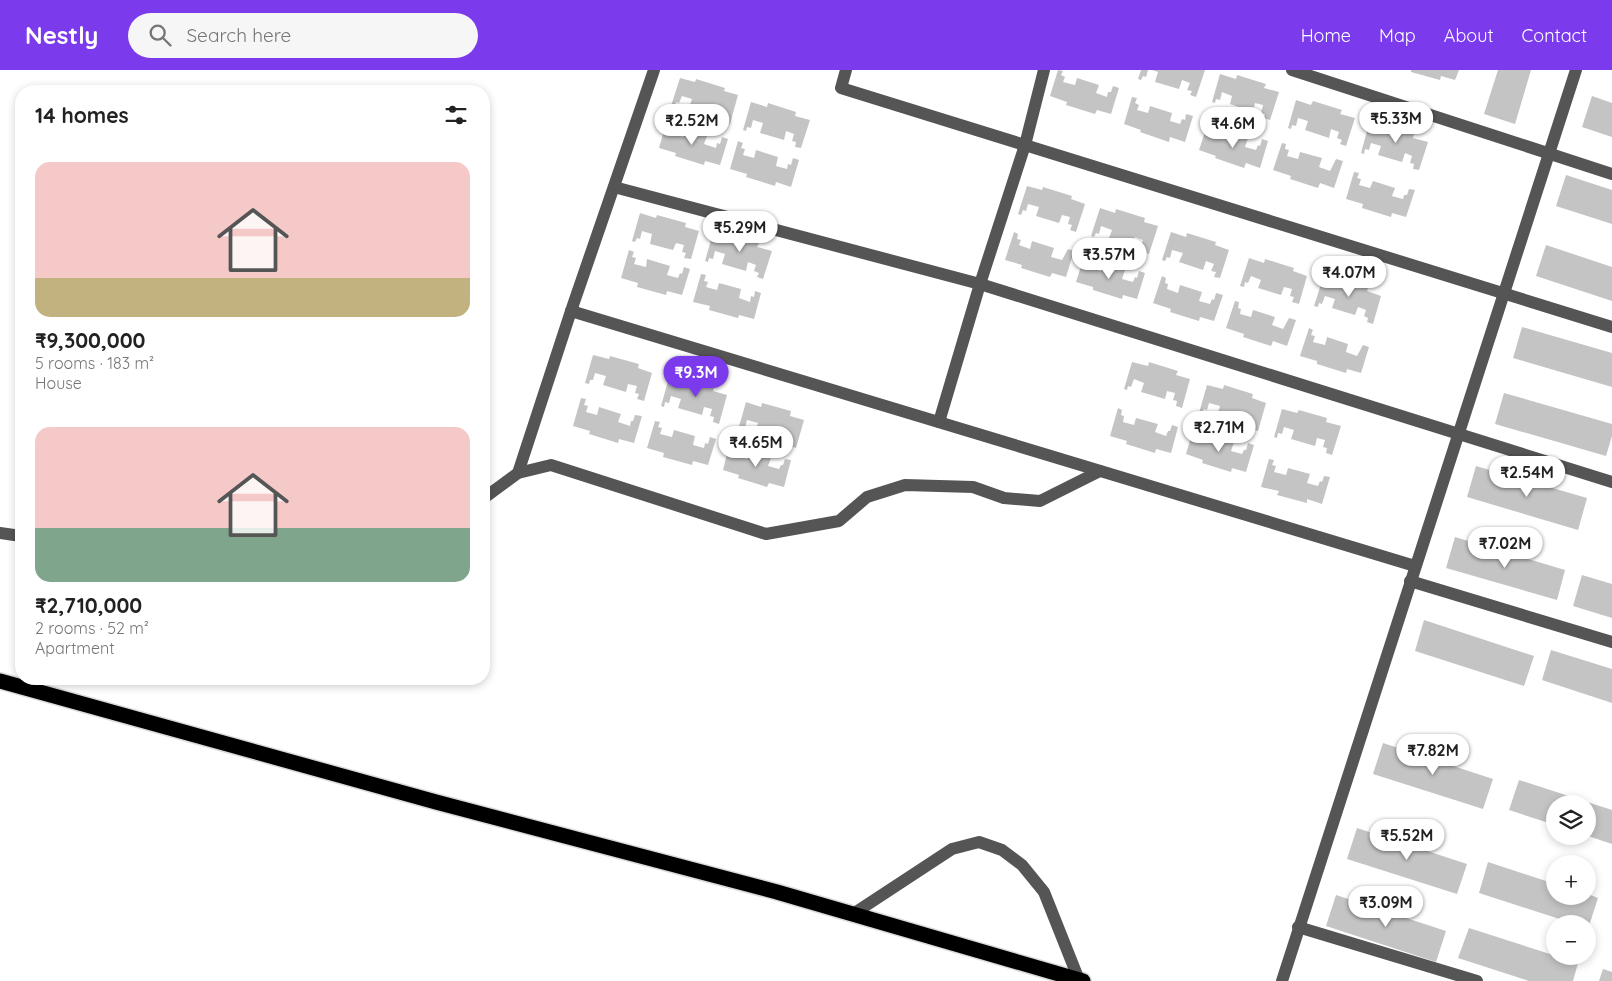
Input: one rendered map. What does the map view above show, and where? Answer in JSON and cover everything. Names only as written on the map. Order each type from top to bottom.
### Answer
[{"type":"highway","points":[[0,681],[436,802],[777,892],[1081,980]]},
{"type":"street","points":[[518,473],[571,311],[654,70]]},
{"type":"street","points":[[846,70],[841,88],[1612,327]]},
{"type":"street","points":[[939,422],[980,284],[1025,145],[1044,70]]},
{"type":"street","points":[[1292,70],[1612,174]]},
{"type":"street","points":[[1282,981],[1576,70]]},
{"type":"street","points":[[614,187],[980,284],[1612,482]]},
{"type":"street","points":[[571,311],[1415,566]]},
{"type":"street","points":[[490,494],[518,473],[551,465],[766,534],[838,521],[867,497],[905,485],[973,487],[1004,498],[1040,500],[1100,470]]},
{"type":"street","points":[[0,534],[15,535]]},
{"type":"street","points":[[1410,581],[1612,642]]},
{"type":"street","points":[[852,914],[952,849],[979,842],[1002,850],[1022,865],[1044,892],[1081,980]]},
{"type":"street","points":[[1298,928],[1477,981]]},
{"type":"building","points":[[1058,70],[1063,71],[1061,75],[1065,77],[1063,82],[1075,85],[1077,78],[1099,85],[1096,93],[1107,97],[1108,92],[1111,92],[1113,86],[1119,88],[1111,114],[1097,110],[1095,114],[1066,105],[1067,102],[1050,96]]},
{"type":"building","points":[[1141,70],[1148,70],[1146,77],[1143,76],[1141,80],[1138,79]]},
{"type":"building","points":[[1152,70],[1205,70],[1196,97],[1190,95],[1192,91],[1187,90],[1190,83],[1182,80],[1179,89],[1155,82],[1158,72]]},
{"type":"building","points":[[1411,70],[1459,70],[1455,80],[1441,76],[1440,80],[1411,72]]},
{"type":"building","points":[[1498,70],[1531,70],[1515,124],[1484,114]]},
{"type":"building","points":[[1220,74],[1236,79],[1237,75],[1266,84],[1264,88],[1279,92],[1270,120],[1264,118],[1265,114],[1261,113],[1263,105],[1255,103],[1253,112],[1230,104],[1232,96],[1222,92],[1220,100],[1216,99],[1215,103],[1212,102]]},
{"type":"building","points":[[680,78],[695,82],[696,79],[725,88],[724,91],[738,95],[730,124],[724,122],[725,118],[721,116],[723,110],[715,107],[712,115],[689,108],[692,99],[682,96],[679,103],[676,102],[675,107],[671,106]]},
{"type":"building","points":[[1592,96],[1612,103],[1612,137],[1582,127]]},
{"type":"building","points":[[1132,97],[1137,98],[1135,103],[1139,105],[1137,110],[1148,113],[1150,106],[1172,113],[1170,121],[1180,124],[1182,119],[1185,120],[1186,114],[1193,116],[1185,142],[1170,137],[1169,142],[1124,124]]},
{"type":"building","points":[[1296,100],[1311,105],[1313,101],[1342,110],[1340,114],[1355,118],[1346,146],[1340,144],[1342,140],[1337,138],[1339,132],[1331,129],[1329,138],[1305,130],[1308,121],[1298,118],[1296,126],[1292,125],[1291,129],[1288,128]]},
{"type":"building","points":[[751,102],[767,107],[768,103],[796,112],[795,116],[810,120],[801,148],[795,147],[796,142],[792,141],[794,134],[786,131],[784,140],[760,133],[763,123],[753,120],[751,128],[747,127],[746,131],[743,130]]},
{"type":"building","points":[[667,120],[672,121],[670,127],[674,128],[672,133],[683,137],[685,129],[707,136],[704,144],[716,148],[717,143],[720,144],[722,137],[728,139],[720,165],[705,161],[704,165],[675,156],[676,153],[659,148]]},
{"type":"building","points":[[1208,123],[1212,124],[1213,136],[1223,139],[1226,132],[1248,138],[1245,147],[1256,150],[1258,145],[1260,146],[1262,139],[1268,141],[1260,168],[1246,163],[1244,168],[1199,150]]},
{"type":"building","points":[[1369,124],[1385,129],[1386,125],[1414,134],[1413,138],[1428,142],[1419,170],[1413,169],[1414,164],[1410,163],[1412,156],[1405,153],[1402,162],[1378,155],[1381,146],[1371,143],[1369,150],[1365,149],[1364,154],[1361,153]]},
{"type":"building","points":[[738,141],[743,143],[741,148],[745,149],[743,155],[754,158],[756,150],[778,157],[776,166],[787,169],[788,164],[791,165],[793,158],[799,160],[791,187],[776,182],[775,186],[746,177],[747,174],[730,169]]},
{"type":"building","points":[[1282,143],[1286,144],[1285,149],[1289,150],[1287,156],[1298,159],[1300,152],[1322,158],[1319,167],[1330,171],[1336,159],[1343,161],[1334,188],[1320,183],[1318,188],[1290,179],[1291,176],[1273,170]]},
{"type":"building","points":[[1354,172],[1359,173],[1357,178],[1361,179],[1359,185],[1370,188],[1373,181],[1395,188],[1392,196],[1403,199],[1409,189],[1415,190],[1406,217],[1392,213],[1391,217],[1362,208],[1363,204],[1346,199]]},
{"type":"building","points":[[1566,175],[1612,190],[1612,224],[1556,206]]},
{"type":"building","points":[[1027,186],[1042,190],[1043,187],[1072,196],[1071,199],[1085,204],[1076,232],[1070,230],[1072,225],[1068,224],[1070,217],[1062,215],[1059,223],[1036,216],[1039,207],[1028,204],[1026,211],[1023,210],[1021,215],[1018,214]]},
{"type":"building","points":[[1100,208],[1115,213],[1116,209],[1145,218],[1144,222],[1158,226],[1149,254],[1144,252],[1145,248],[1141,246],[1143,240],[1135,237],[1132,245],[1109,238],[1112,230],[1101,226],[1099,234],[1096,233],[1094,237],[1091,236]]},
{"type":"building","points":[[640,213],[656,218],[657,215],[686,223],[685,227],[699,231],[691,259],[684,258],[686,253],[682,252],[684,245],[676,243],[673,250],[650,244],[652,234],[642,231],[640,239],[637,238],[635,242],[632,241]]},
{"type":"building","points":[[1014,232],[1018,234],[1017,239],[1021,240],[1019,245],[1030,249],[1032,241],[1054,248],[1051,257],[1062,260],[1068,249],[1074,251],[1066,277],[1052,273],[1050,277],[1021,268],[1022,265],[1005,260]]},
{"type":"building","points":[[1171,232],[1186,237],[1187,233],[1216,242],[1215,245],[1229,250],[1220,278],[1214,277],[1216,272],[1211,271],[1214,264],[1206,261],[1203,270],[1179,262],[1183,253],[1172,250],[1170,258],[1167,257],[1165,261],[1162,260]]},
{"type":"building","points":[[713,233],[729,237],[729,234],[759,243],[757,247],[772,251],[763,279],[757,277],[759,273],[754,271],[756,265],[748,262],[746,271],[722,264],[725,254],[715,251],[713,259],[709,258],[708,262],[705,261]]},
{"type":"building","points":[[1546,245],[1612,267],[1612,301],[1536,276]]},
{"type":"building","points":[[629,250],[634,252],[632,257],[636,258],[634,264],[646,267],[647,259],[670,266],[667,275],[678,278],[680,273],[682,274],[684,267],[690,269],[682,295],[667,291],[666,295],[637,287],[638,283],[621,278]]},
{"type":"building","points":[[1085,254],[1090,256],[1088,261],[1092,262],[1090,268],[1101,271],[1103,263],[1125,270],[1122,279],[1133,282],[1135,277],[1137,278],[1139,271],[1145,273],[1137,299],[1123,295],[1122,299],[1093,290],[1093,287],[1076,282]]},
{"type":"building","points":[[1249,258],[1264,263],[1265,259],[1294,268],[1293,271],[1307,276],[1299,304],[1292,302],[1294,297],[1290,296],[1292,289],[1284,287],[1281,295],[1258,288],[1261,280],[1251,276],[1248,283],[1245,282],[1244,287],[1240,286]]},
{"type":"building","points":[[701,274],[706,275],[704,281],[708,282],[706,287],[717,290],[719,283],[741,289],[739,298],[750,302],[751,296],[754,297],[755,291],[761,293],[754,319],[739,315],[738,318],[709,310],[710,306],[693,302]]},
{"type":"building","points":[[1162,276],[1166,278],[1167,289],[1178,293],[1180,285],[1202,292],[1199,301],[1210,304],[1212,299],[1214,300],[1216,293],[1223,295],[1214,321],[1200,317],[1199,321],[1170,312],[1171,309],[1153,303]]},
{"type":"building","points":[[1323,278],[1338,283],[1339,279],[1368,288],[1367,291],[1381,296],[1373,324],[1367,322],[1368,318],[1364,316],[1366,310],[1358,307],[1355,315],[1332,308],[1335,299],[1325,296],[1322,304],[1319,303],[1318,307],[1314,306]]},
{"type":"building","points":[[1235,301],[1239,302],[1240,314],[1251,317],[1253,310],[1275,317],[1272,325],[1283,329],[1289,318],[1296,320],[1287,346],[1273,341],[1271,346],[1243,337],[1244,334],[1226,328]]},
{"type":"building","points":[[1522,327],[1612,353],[1612,387],[1513,358]]},
{"type":"building","points":[[1309,328],[1313,330],[1311,335],[1315,336],[1313,342],[1325,345],[1327,337],[1348,344],[1346,352],[1357,356],[1363,345],[1369,347],[1361,373],[1347,369],[1346,373],[1317,364],[1317,361],[1300,356]]},
{"type":"building","points":[[593,355],[609,359],[610,356],[639,364],[638,368],[652,373],[644,401],[637,399],[639,394],[635,393],[637,386],[628,384],[626,392],[603,385],[606,376],[595,373],[593,380],[590,380],[589,384],[585,383]]},
{"type":"building","points":[[1132,362],[1148,366],[1149,362],[1178,371],[1176,375],[1190,379],[1182,408],[1176,406],[1177,401],[1173,400],[1175,393],[1167,391],[1165,399],[1141,392],[1144,383],[1134,379],[1131,387],[1128,386],[1127,390],[1124,389]]},
{"type":"building","points":[[669,378],[684,382],[685,379],[714,387],[713,391],[727,395],[719,424],[713,422],[714,417],[710,416],[712,409],[704,407],[702,415],[678,408],[681,399],[671,396],[669,403],[665,402],[664,407],[661,406]]},
{"type":"building","points":[[1207,385],[1223,389],[1224,385],[1253,394],[1252,398],[1266,403],[1258,431],[1251,429],[1253,424],[1249,423],[1251,416],[1242,414],[1240,422],[1217,415],[1220,406],[1209,403],[1207,410],[1204,409],[1202,413],[1199,413]]},
{"type":"building","points":[[1504,393],[1612,424],[1612,436],[1606,456],[1495,424]]},
{"type":"building","points":[[581,398],[586,399],[584,405],[588,406],[586,412],[597,415],[599,407],[621,414],[618,422],[630,426],[635,415],[642,416],[634,443],[619,439],[618,443],[589,434],[590,431],[573,426]]},
{"type":"building","points":[[746,402],[761,407],[762,403],[791,411],[790,416],[804,420],[796,448],[790,446],[791,442],[787,441],[789,433],[781,431],[779,439],[755,432],[758,423],[747,420],[745,428],[742,427],[741,431],[738,430]]},
{"type":"building","points":[[1118,408],[1122,410],[1123,422],[1134,425],[1136,418],[1158,424],[1155,432],[1166,436],[1172,425],[1178,427],[1171,453],[1156,449],[1155,453],[1126,444],[1127,441],[1110,436]]},
{"type":"building","points":[[1282,409],[1297,413],[1299,410],[1327,418],[1326,422],[1341,426],[1332,455],[1326,453],[1327,448],[1323,447],[1325,440],[1317,438],[1315,446],[1291,439],[1294,430],[1284,427],[1282,434],[1278,433],[1277,438],[1274,437]]},
{"type":"building","points":[[655,421],[660,422],[658,427],[662,428],[660,434],[672,437],[674,430],[695,436],[693,445],[704,448],[705,443],[708,444],[710,437],[716,439],[708,465],[693,461],[692,465],[663,457],[664,453],[647,448]]},
{"type":"building","points":[[1194,427],[1198,428],[1199,440],[1210,443],[1212,436],[1234,442],[1231,451],[1242,454],[1246,450],[1248,443],[1254,445],[1246,472],[1232,468],[1231,472],[1202,463],[1203,460],[1186,454]]},
{"type":"building","points":[[730,442],[735,443],[734,449],[737,450],[735,455],[747,459],[749,451],[771,458],[768,466],[779,469],[785,459],[791,460],[784,487],[769,483],[767,487],[738,478],[739,475],[723,470]]},
{"type":"building","points":[[1269,459],[1274,460],[1272,465],[1276,466],[1274,472],[1286,475],[1288,468],[1310,474],[1307,483],[1318,486],[1324,476],[1330,477],[1322,504],[1307,499],[1307,503],[1277,495],[1279,491],[1261,487]]},
{"type":"building","points":[[1476,466],[1587,498],[1578,530],[1467,497]]},
{"type":"building","points":[[1455,537],[1565,570],[1557,600],[1446,568]]},
{"type":"building","points":[[1582,575],[1612,584],[1612,618],[1573,606]]},
{"type":"building","points":[[1424,620],[1534,656],[1524,686],[1415,651]]},
{"type":"building","points":[[1551,650],[1612,669],[1612,703],[1542,680]]},
{"type":"building","points":[[1383,743],[1493,779],[1483,809],[1373,774]]},
{"type":"building","points":[[1519,780],[1566,795],[1546,795],[1546,822],[1509,810]]},
{"type":"building","points":[[1596,805],[1612,810],[1612,844],[1596,839]]},
{"type":"building","points":[[1357,828],[1467,864],[1457,894],[1347,859]]},
{"type":"building","points":[[1488,862],[1546,881],[1546,905],[1596,905],[1593,915],[1547,915],[1479,893]]},
{"type":"building","points":[[1336,895],[1446,931],[1436,962],[1326,926]]},
{"type":"building","points":[[1469,928],[1546,953],[1546,965],[1577,965],[1573,981],[1529,981],[1458,958]]},
{"type":"building","points":[[1603,969],[1612,972],[1612,981],[1599,981]]}]
